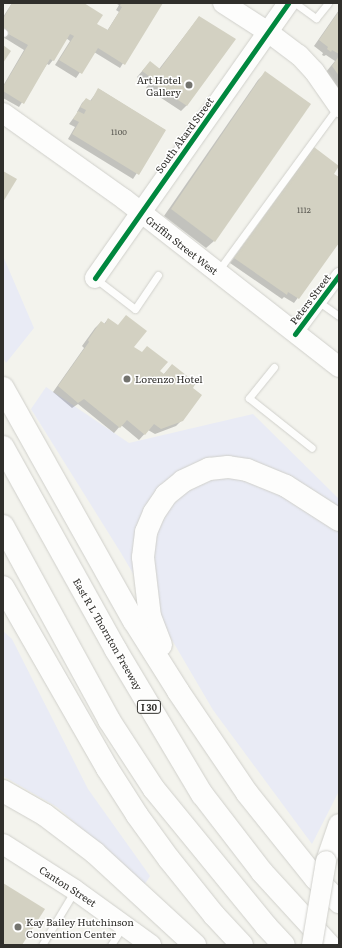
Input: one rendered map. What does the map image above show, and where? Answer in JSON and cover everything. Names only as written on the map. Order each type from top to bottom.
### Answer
[{"type":"highway","points":[[3,388],[134,621],[178,691],[247,793],[316,878],[339,902]]},
{"type":"highway","name":"East R L Thornton Freeway","points":[[3,447],[116,650],[202,794],[262,872],[329,945]]},
{"type":"highway","points":[[178,691],[150,617],[143,557],[146,532],[154,513],[166,495],[183,481],[208,470],[228,467],[247,470],[286,486],[339,520]]},
{"type":"highway","points":[[3,526],[109,720],[154,789],[242,897],[284,945]]},
{"type":"highway","points":[[3,587],[107,768],[137,815],[214,915],[242,945]]},
{"type":"highway","points":[[3,791],[45,815],[95,853],[195,945]]},
{"type":"main road","points":[[223,3],[289,47],[314,71],[339,107]]},
{"type":"main road","name":"South Akard Street","points":[[95,278],[288,3]]},
{"type":"main road","name":"Griffin Street West","points":[[3,113],[140,212],[339,367]]},
{"type":"main road","points":[[312,945],[326,861],[339,824]]},
{"type":"main road","name":"Canton Street","points":[[3,844],[75,890],[151,945]]},
{"type":"street","name":"Peters Street","points":[[295,334],[339,275]]},
{"type":"lane","points":[[295,3],[316,18],[328,3]]},
{"type":"lane","points":[[217,273],[339,107]]},
{"type":"lane","points":[[95,278],[135,309],[158,275]]},
{"type":"lane","points":[[319,302],[339,316]]},
{"type":"lane","points":[[274,367],[249,398],[312,448]]},
{"type":"lane","points":[[42,945],[75,890]]},
{"type":"lane","points":[[111,945],[124,924]]},
{"type":"shaded area","points":[[3,256],[34,328],[6,363],[3,358]]},
{"type":"shaded area","points":[[46,387],[129,443],[253,414],[339,499],[339,791],[312,844],[213,710],[121,553],[31,409]]},
{"type":"shaded area","points":[[3,631],[12,639],[88,789],[150,876],[145,884],[57,807],[3,776]]},
{"type":"building","points":[[12,3],[84,3],[103,15],[97,24],[108,30],[122,7],[120,6],[121,3],[163,3],[125,65],[98,48],[82,74],[59,60],[74,36],[70,34],[54,61],[50,59],[24,104],[3,91],[3,87],[28,45],[3,31],[3,19]]},
{"type":"building","points":[[339,11],[339,54],[332,50],[331,52],[327,49],[328,47],[319,40]]},
{"type":"building","points":[[199,16],[236,39],[187,106],[151,82],[153,79],[142,71],[150,61],[160,69]]},
{"type":"building","points":[[3,45],[11,51],[3,63]]},
{"type":"building","points":[[339,56],[339,76],[332,66]]},
{"type":"building","points":[[265,71],[311,104],[215,242],[171,209]]},
{"type":"building","points":[[98,88],[166,130],[139,175],[72,134],[79,122],[73,119],[78,111],[84,114],[86,110],[80,107],[86,98],[91,101]]},
{"type":"building","points":[[314,147],[339,166],[334,174],[339,177],[339,243],[299,299],[288,292],[287,295],[234,258]]},
{"type":"building","points":[[3,171],[17,179],[3,202]]},
{"type":"building","name":"Lorenzo Hotel","points":[[126,315],[147,331],[134,347],[142,352],[147,346],[168,362],[160,371],[164,374],[172,364],[196,383],[193,388],[202,395],[183,421],[161,429],[154,424],[145,435],[127,420],[120,428],[84,399],[78,403],[58,386],[89,342],[88,340],[101,321],[105,324],[108,318],[118,325]]},
{"type":"building","name":"Kay Bailey Hutchinson Convention Center","points":[[3,883],[45,909],[22,945],[3,945]]},
{"type":"cycle path","points":[[95,278],[288,3]]},
{"type":"cycle path","points":[[295,334],[339,275]]},
{"type":"place","name":"Art Hotel Gallery","points":[[189,85]]},
{"type":"place","name":"Lorenzo Hotel","points":[[127,379]]},
{"type":"place","name":"Kay Bailey Hutchinson Convention Center","points":[[18,927]]}]
